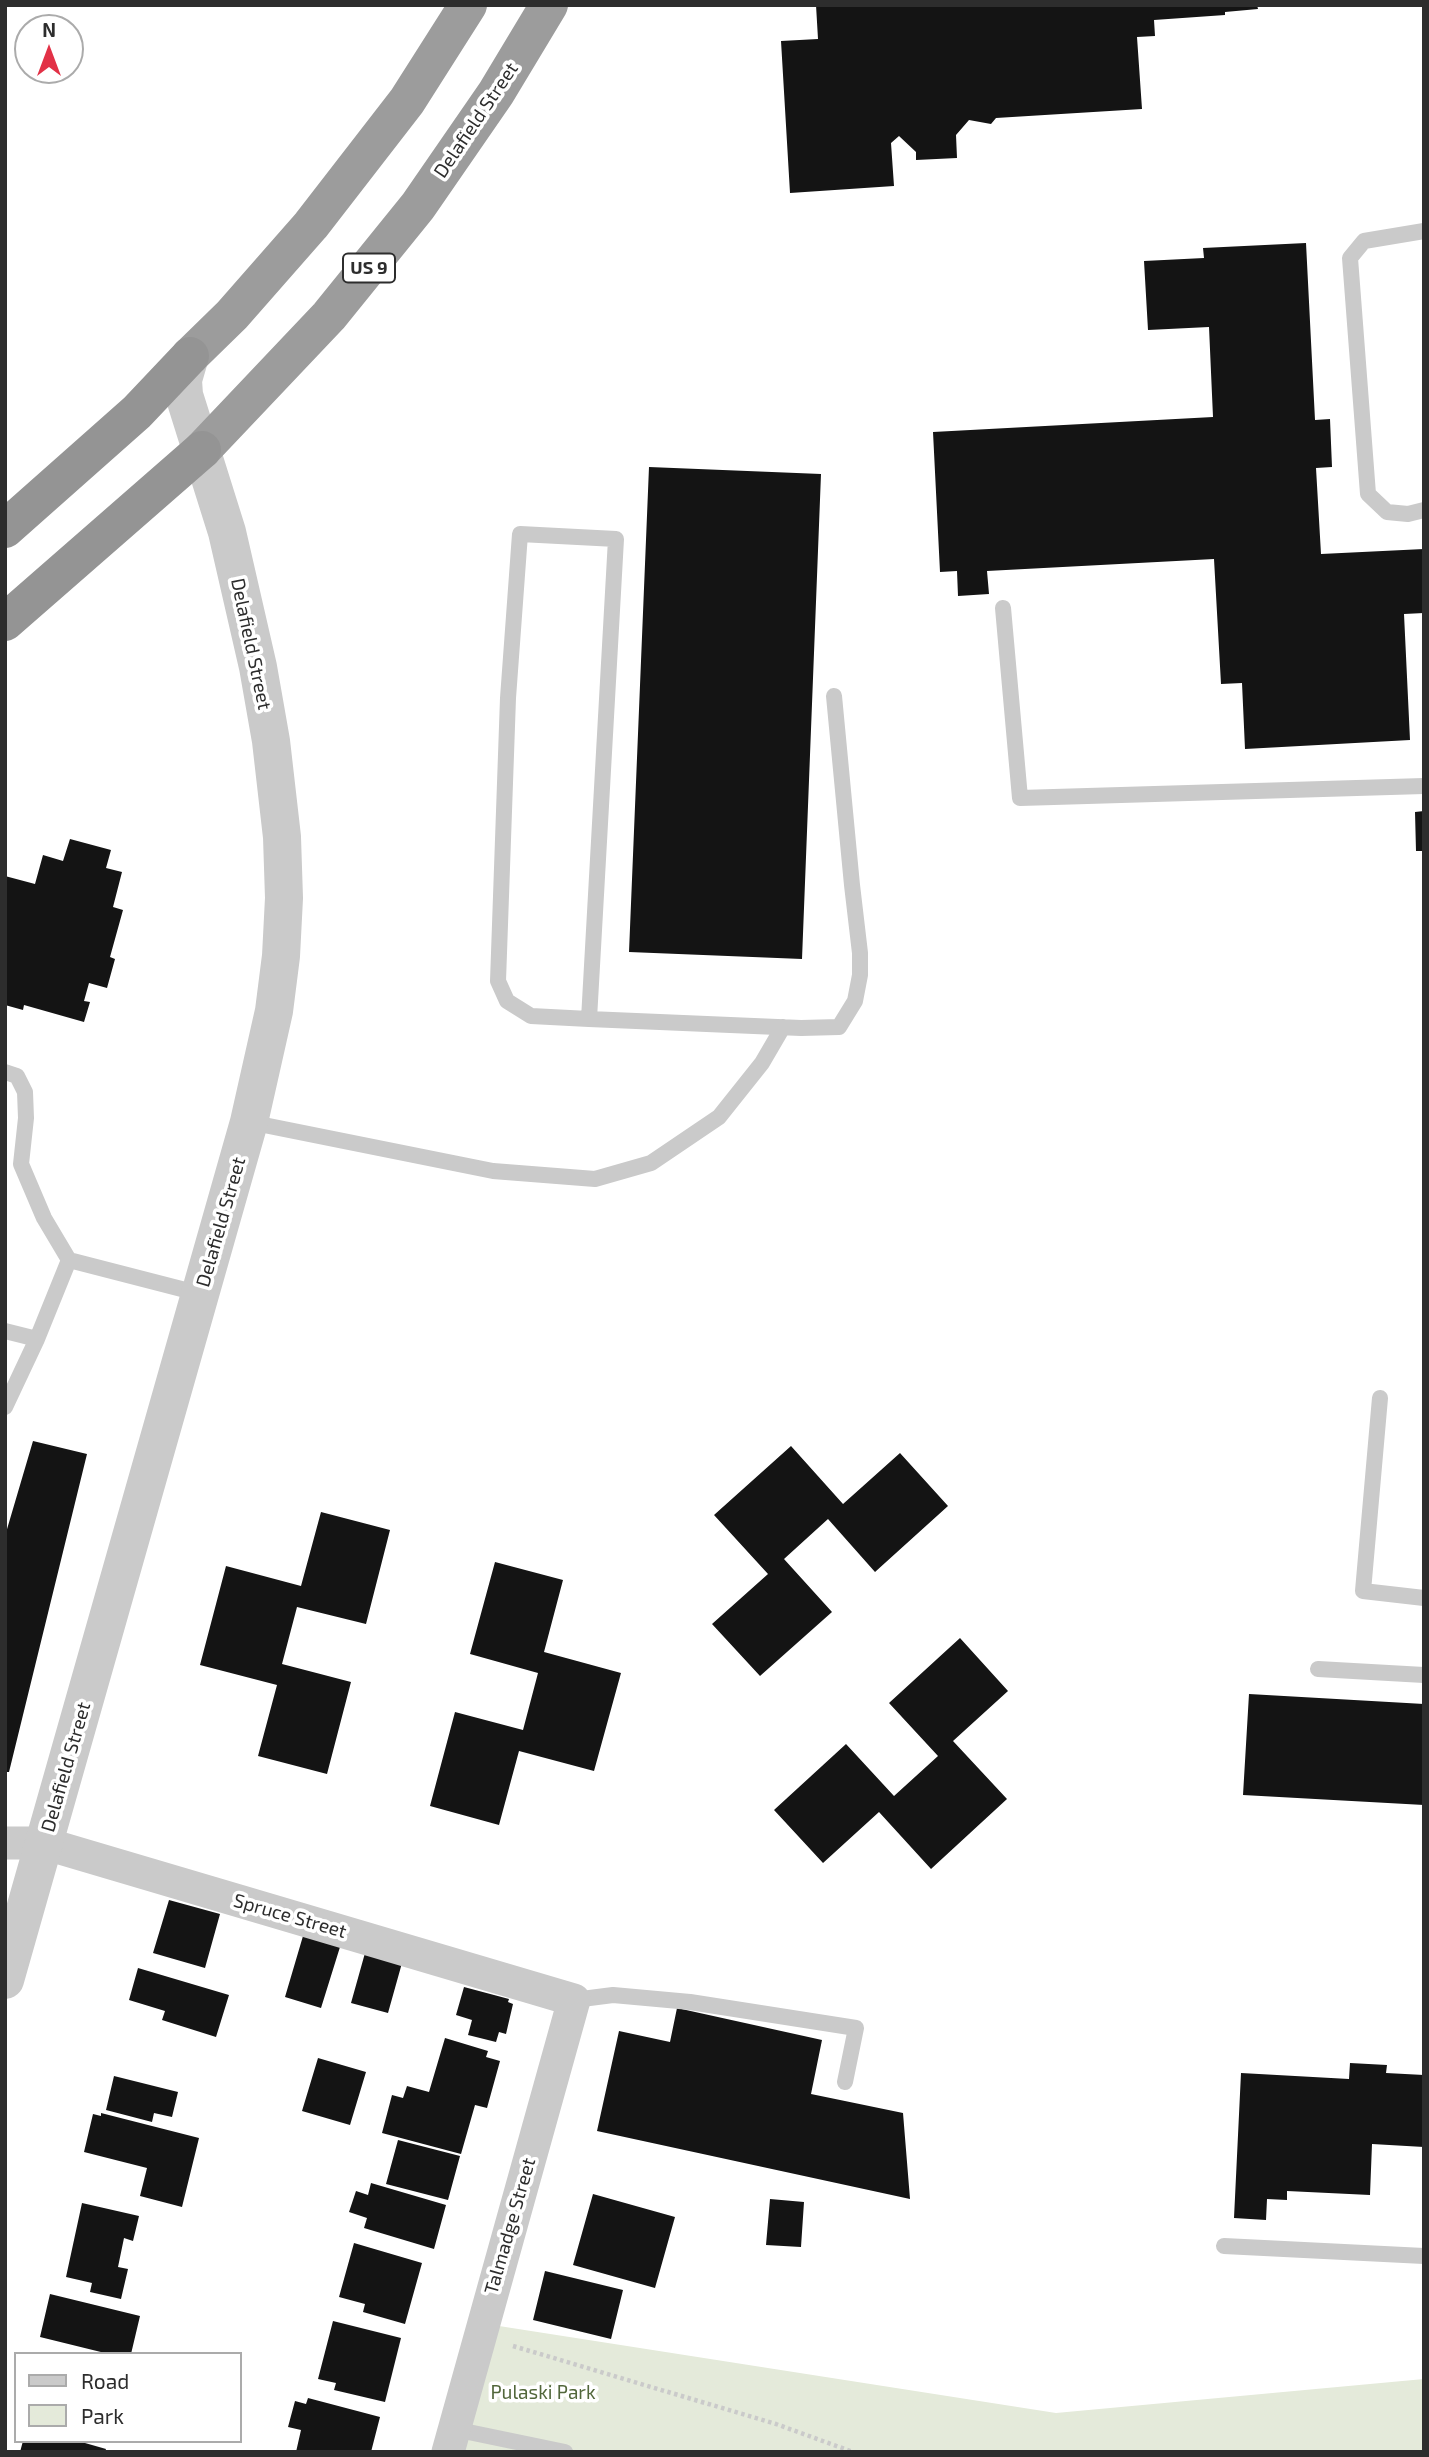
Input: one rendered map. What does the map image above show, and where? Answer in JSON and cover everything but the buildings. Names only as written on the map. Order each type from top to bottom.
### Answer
[{"type":"highway","points":[[5,530],[137,412],[232,315],[311,226],[407,100],[468,5]]},
{"type":"highway","name":"Delafield Street","points":[[202,450],[330,316],[403,225],[457,151],[549,5]]},
{"type":"highway","name":"US 9","points":[[5,622],[202,450]]},
{"type":"street","name":"Delafield Street","points":[[5,1980],[249,1122],[272,1023],[281,956],[284,898],[282,837],[271,741],[258,667],[227,532],[184,395],[183,380],[190,356]]},
{"type":"street","name":"Spruce Street","points":[[5,1843],[43,1843],[574,2000]]},
{"type":"street","name":"Talmadge Street","points":[[451,2440],[574,2000]]},
{"type":"lane","points":[[1424,231],[1364,241],[1350,258],[1368,494],[1387,512],[1408,514],[1424,510]]},
{"type":"lane","points":[[589,1019],[616,539],[520,534],[508,698],[498,981],[507,1001],[531,1016],[589,1019],[783,1027],[839,1027],[855,1001],[860,975],[860,953],[834,696]]},
{"type":"lane","points":[[1003,608],[1020,798],[1424,786]]},
{"type":"lane","points":[[249,1122],[493,1171],[595,1179],[652,1163],[719,1116],[762,1063],[783,1027]]},
{"type":"lane","points":[[5,1072],[17,1076],[25,1092],[22,1164],[44,1218],[69,1260],[201,1294]]},
{"type":"lane","points":[[5,1407],[37,1339],[69,1260]]},
{"type":"lane","points":[[5,1331],[37,1339]]},
{"type":"lane","points":[[1380,1398],[1363,1591],[1424,1598]]},
{"type":"lane","points":[[1318,1669],[1424,1675]]},
{"type":"lane","points":[[574,2000],[613,1995],[690,2002],[856,2028],[845,2082]]},
{"type":"lane","points":[[1224,2246],[1424,2256]]},
{"type":"lane","points":[[451,2440],[565,2452]]},
{"type":"path","points":[[480,2336],[776,2424],[853,2452]]},
{"type":"green space","name":"Pulaski Park","points":[[499,2326],[1056,2413],[1424,2379],[1424,2452],[464,2452]]}]
